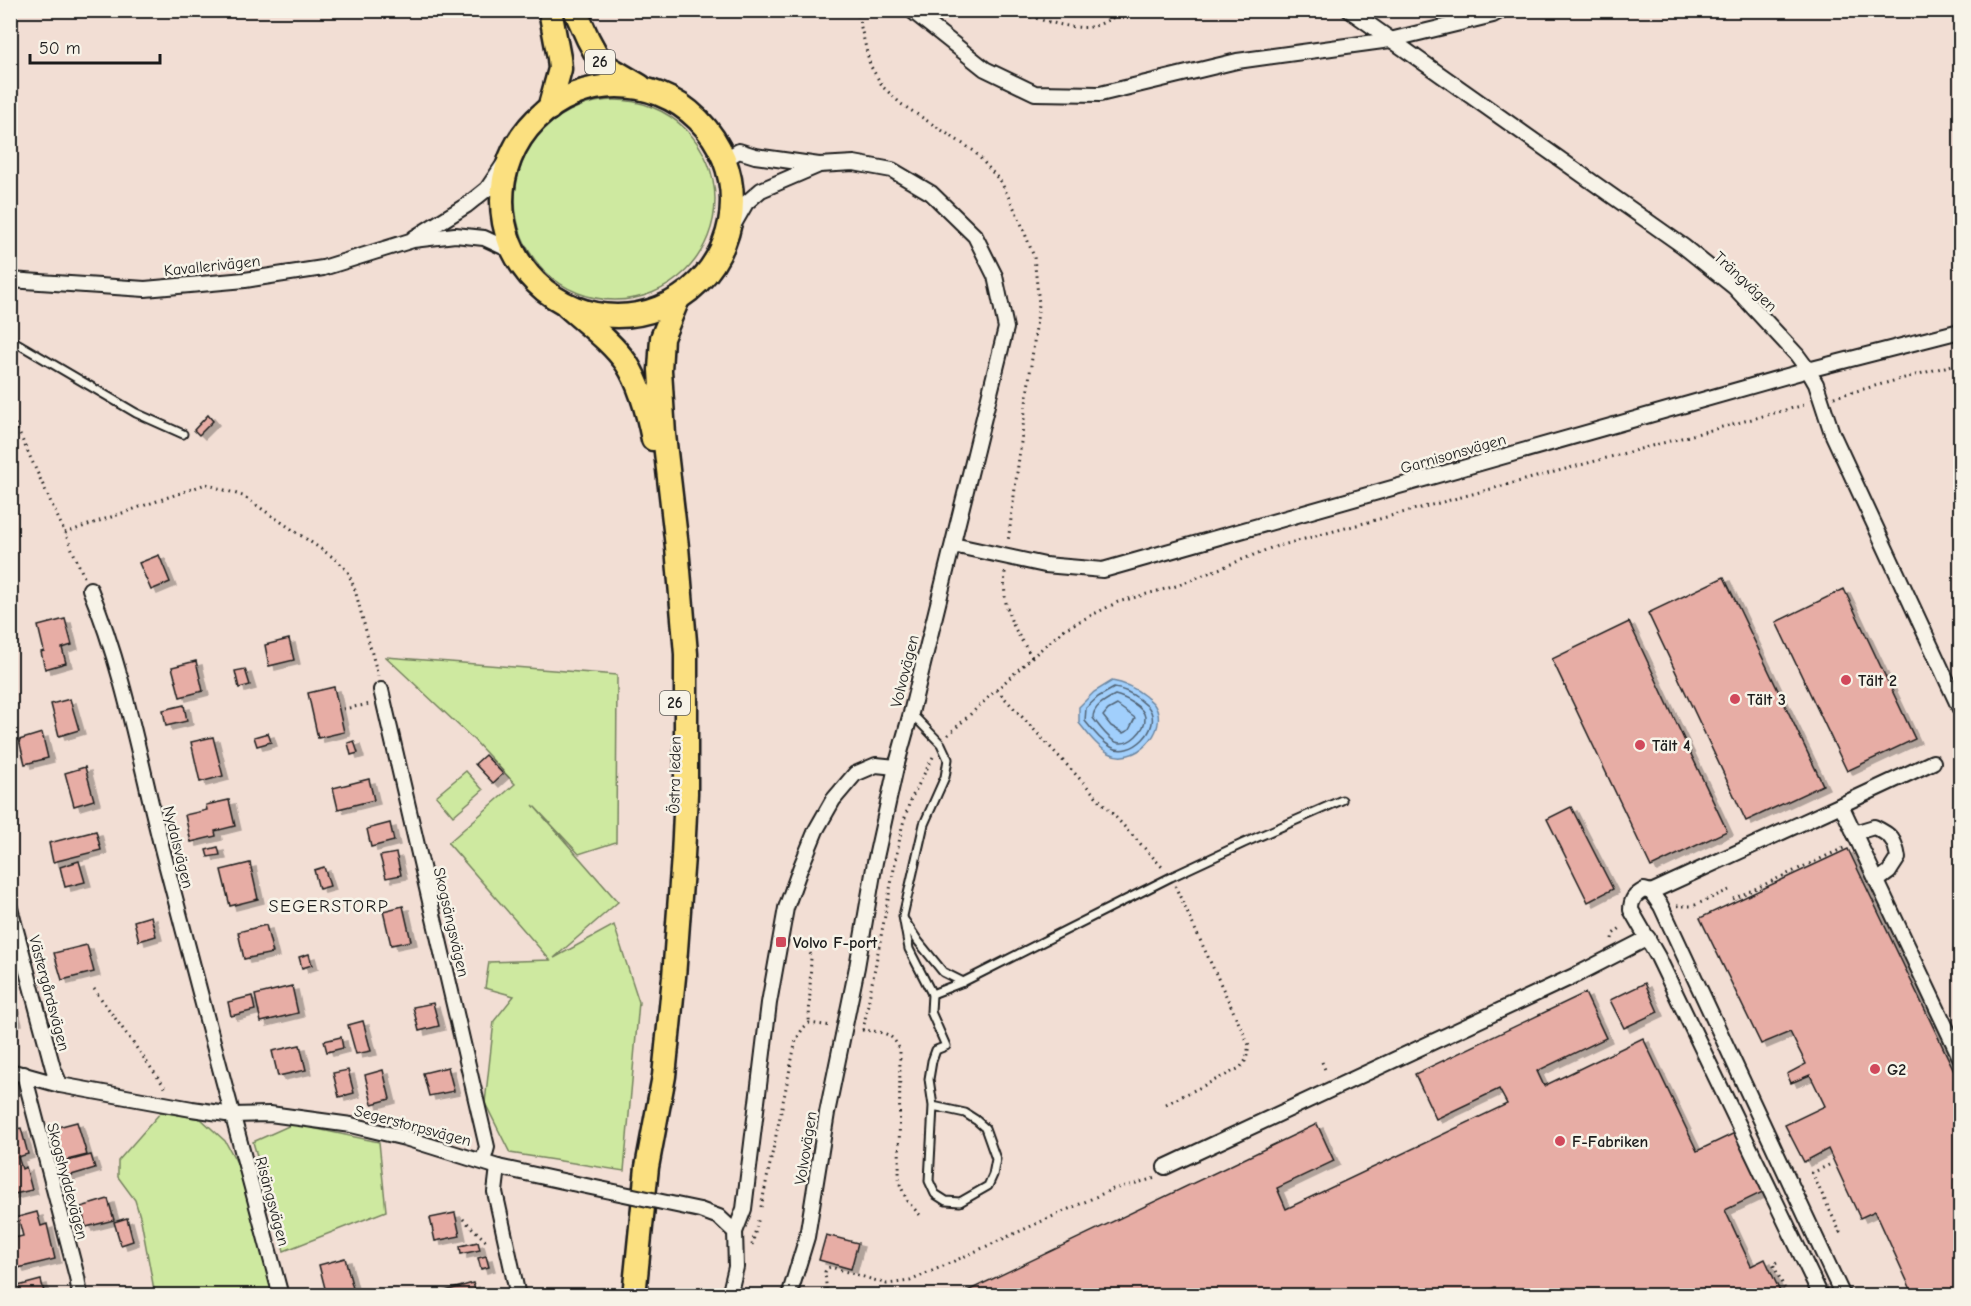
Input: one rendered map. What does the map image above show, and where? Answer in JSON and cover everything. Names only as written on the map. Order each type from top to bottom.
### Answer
[{"type":"highway","points":[[549,109],[560,69],[550,10]]},
{"type":"highway","name":"26","points":[[576,10],[601,63],[649,91],[674,101],[695,117],[712,137],[724,160],[731,195],[731,212],[726,238],[715,262],[698,283],[678,299],[651,311],[623,317],[595,315],[567,306],[545,292],[526,273],[512,251],[504,226],[501,199],[505,173],[514,148],[529,126],[549,109],[571,95],[597,88],[623,87],[649,91]]},
{"type":"highway","name":"Östra leden","points":[[634,1296],[647,1167],[664,1076],[674,977],[686,793],[686,654],[664,435],[660,370],[662,338],[678,299]]},
{"type":"highway","name":"Östra leden","points":[[567,306],[614,348],[627,365],[647,410],[662,499],[670,599],[675,709],[674,804],[670,886],[653,1077],[654,1131]]},
{"type":"street","points":[[911,10],[985,69],[1035,93],[1100,94],[1238,61],[1390,40],[1493,15],[1502,10]]},
{"type":"street","name":"Trängvägen","points":[[1348,10],[1683,246],[1734,287],[1797,355],[1808,370],[1832,433],[1960,709]]},
{"type":"street","points":[[412,240],[467,205],[487,189],[514,148]]},
{"type":"street","points":[[724,160],[739,151],[755,156],[819,165]]},
{"type":"street","name":"Volvovägen","points":[[789,1296],[807,1237],[827,1113],[857,967],[875,862],[896,767],[1006,328],[994,276],[975,236],[931,193],[892,170],[854,164],[819,165]]},
{"type":"street","points":[[726,238],[746,203],[761,190],[819,165]]},
{"type":"street","points":[[412,240],[468,235],[484,238],[512,251]]},
{"type":"street","name":"Kavallerivägen","points":[[10,280],[145,289],[245,280],[323,268],[412,240]]},
{"type":"street","name":"Garnisonsvägen","points":[[952,545],[1045,565],[1103,570],[1808,370],[1960,331]]},
{"type":"street","name":"Nydalsvägen","points":[[90,589],[105,626],[233,1115]]},
{"type":"street","name":"Skogsängsvägen","points":[[382,695],[487,1147],[483,1161]]},
{"type":"street","points":[[1651,892],[1933,762]]},
{"type":"street","points":[[729,1296],[736,1267],[735,1232],[744,1209],[769,1003],[786,908],[816,830],[833,800],[855,774],[876,765],[896,767]]},
{"type":"street","points":[[1841,806],[1960,1057]]},
{"type":"street","points":[[1854,834],[1874,827],[1888,834],[1896,844],[1898,858],[1889,872],[1877,881]]},
{"type":"street","points":[[1821,1296],[1648,938],[1631,910],[1631,902],[1637,894],[1644,890],[1651,892],[1661,906],[1844,1296]]},
{"type":"street","name":"Västergårdsvägen","points":[[10,908],[53,1068],[60,1085]]},
{"type":"street","points":[[1166,1167],[1578,974],[1648,938]]},
{"type":"street","name":"Segerstorpsvägen","points":[[17,1073],[60,1085],[233,1115],[270,1114],[351,1125],[405,1138],[498,1167],[700,1210],[719,1217],[735,1232]]},
{"type":"street","name":"Skogshyddevägen","points":[[17,1073],[77,1277],[80,1296]]},
{"type":"street","name":"Risängsvägen","points":[[233,1115],[281,1296]]},
{"type":"street","points":[[498,1167],[495,1192],[518,1296]]},
{"type":"lane","points":[[10,339],[136,413],[183,434]]},
{"type":"lane","points":[[911,712],[941,744],[948,759],[945,777],[924,824],[903,916],[909,950],[932,994],[931,1012],[946,1046],[936,1050],[929,1079],[933,1106],[929,1181],[935,1194],[946,1201],[960,1202],[988,1185],[993,1175],[996,1159],[985,1128],[976,1120],[965,1113],[933,1106]]},
{"type":"lane","points":[[932,994],[963,982],[1171,877],[1342,800]]},
{"type":"lane","points":[[903,916],[918,941],[944,972],[963,982]]},
{"type":"path","points":[[1014,10],[1059,24],[1089,27],[1112,19],[1125,10]]},
{"type":"path","points":[[1840,395],[1960,363]]},
{"type":"path","points":[[947,735],[1066,628],[1118,602],[1176,586],[1271,548],[1805,405]]},
{"type":"path","points":[[10,413],[90,589]]},
{"type":"path","points":[[66,533],[206,484],[243,496],[337,560],[348,572],[355,590],[382,695],[343,709]]},
{"type":"path","points":[[921,1216],[907,1201],[899,1182],[900,1051],[896,1041],[888,1034],[863,1030],[902,827],[910,801],[934,753]]},
{"type":"path","points":[[1733,899],[1828,854]]},
{"type":"path","points":[[760,1213],[792,1053],[796,1040],[809,1023],[811,955],[807,948],[790,941]]},
{"type":"path","points":[[94,989],[168,1092],[173,1105]]},
{"type":"path","points":[[809,1023],[831,1026]]},
{"type":"path","points":[[1322,1062],[1326,1072]]},
{"type":"path","points":[[1829,1165],[1812,1173],[1840,1232],[1836,1234]]},
{"type":"path","points":[[463,1219],[487,1242]]},
{"type":"path","points":[[1777,1262],[1773,1264],[1788,1296]]},
{"type":"green space","points":[[615,100],[634,102],[662,112],[692,137],[707,162],[713,181],[715,200],[713,219],[703,247],[678,277],[653,292],[634,298],[615,300],[596,298],[568,288],[538,263],[523,238],[517,219],[515,200],[517,181],[527,153],[552,123],[577,108],[596,102]]},
{"type":"green space","points":[[386,657],[617,675],[616,842],[579,854],[533,805],[618,902],[554,958],[614,925],[639,1002],[624,1171],[510,1153],[485,1103],[494,1021],[514,996],[485,988],[489,962],[550,960],[448,843],[515,784],[474,740]]},
{"type":"green space","points":[[466,771],[483,790],[453,816],[436,796]]},
{"type":"green space","points":[[161,1112],[201,1119],[225,1141],[242,1172],[273,1295],[155,1295],[141,1220],[135,1200],[118,1177],[118,1161]]},
{"type":"green space","points":[[293,1124],[379,1142],[386,1211],[284,1251],[253,1142]]},
{"type":"water","points":[[1112,681],[1134,688],[1141,693],[1154,705],[1158,716],[1158,726],[1147,744],[1128,755],[1118,756],[1109,753],[1093,740],[1079,723],[1079,707],[1094,692]]},
{"type":"building","points":[[208,415],[213,421],[199,435],[194,430]]},
{"type":"building","points":[[159,555],[170,582],[151,590],[139,563]]},
{"type":"building","name":"Tält 3","points":[[1724,577],[1823,785],[1746,821],[1648,613]]},
{"type":"building","name":"Tält 2","points":[[1844,589],[1915,739],[1847,771],[1776,622]]},
{"type":"building","points":[[65,619],[72,645],[62,648],[66,663],[45,669],[41,652],[44,651],[38,626]]},
{"type":"building","name":"Tält 4","points":[[1629,622],[1727,831],[1651,867],[1552,659]]},
{"type":"building","points":[[289,639],[294,660],[269,666],[265,645]]},
{"type":"building","points":[[196,661],[203,691],[180,697],[172,667]]},
{"type":"building","points":[[245,669],[250,685],[239,688],[235,671]]},
{"type":"building","points":[[334,687],[344,732],[318,738],[308,693]]},
{"type":"building","points":[[70,699],[79,730],[59,736],[51,704]]},
{"type":"building","points":[[184,705],[187,721],[166,726],[163,710]]},
{"type":"building","points":[[42,733],[48,758],[25,764],[19,740]]},
{"type":"building","points":[[268,733],[271,742],[257,746],[254,737]]},
{"type":"building","points":[[213,737],[223,776],[200,782],[191,742]]},
{"type":"building","points":[[354,741],[358,753],[351,755],[348,743]]},
{"type":"building","points":[[485,755],[503,774],[493,783],[475,764]]},
{"type":"building","points":[[85,767],[94,800],[74,806],[65,773]]},
{"type":"building","points":[[369,779],[374,800],[338,809],[333,788]]},
{"type":"building","points":[[229,800],[235,826],[215,831],[216,836],[191,842],[185,815],[207,810],[206,805]]},
{"type":"building","points":[[1571,807],[1613,889],[1588,902],[1547,819]]},
{"type":"building","points":[[390,823],[394,841],[371,847],[367,829]]},
{"type":"building","points":[[96,831],[101,850],[53,862],[49,843]]},
{"type":"building","points":[[218,847],[220,855],[208,857],[206,850]]},
{"type":"building","name":"G2","points":[[1848,849],[1960,1083],[1960,1296],[1914,1296],[1875,1211],[1860,1218],[1828,1149],[1804,1162],[1785,1125],[1825,1106],[1810,1075],[1791,1083],[1787,1074],[1806,1064],[1790,1032],[1761,1044],[1700,918]]},
{"type":"building","points":[[396,853],[401,875],[386,878],[380,856]]},
{"type":"building","points":[[79,861],[85,882],[65,887],[60,867]]},
{"type":"building","points":[[250,863],[258,899],[230,906],[221,870]]},
{"type":"building","points":[[324,867],[330,886],[319,889],[314,870]]},
{"type":"building","points":[[403,906],[411,941],[391,945],[383,911]]},
{"type":"building","points":[[151,916],[156,936],[139,941],[134,921]]},
{"type":"building","points":[[266,925],[273,953],[244,959],[238,932]]},
{"type":"building","points":[[87,945],[94,972],[62,980],[54,953]]},
{"type":"building","points":[[309,954],[312,965],[302,968],[299,957]]},
{"type":"building","points":[[1645,983],[1658,1012],[1624,1028],[1610,1000]]},
{"type":"building","points":[[292,986],[298,1013],[261,1022],[255,995]]},
{"type":"building","name":"F-Fabriken","points":[[1585,993],[1606,1038],[1537,1071],[1544,1086],[1643,1038],[1697,1151],[1739,1131],[1767,1190],[1725,1210],[1751,1266],[1765,1259],[1782,1296],[1499,1296],[1495,1287],[1477,1296],[957,1296],[1317,1124],[1334,1161],[1277,1188],[1286,1209],[1507,1104],[1499,1089],[1436,1119],[1415,1074]]},
{"type":"building","points":[[10,996],[16,1021],[10,1022]]},
{"type":"building","points":[[252,996],[255,1010],[231,1016],[228,1002]]},
{"type":"building","points":[[433,1003],[439,1026],[419,1031],[413,1007]]},
{"type":"building","points":[[363,1021],[371,1051],[356,1054],[348,1025]]},
{"type":"building","points":[[341,1037],[343,1048],[327,1052],[324,1041]]},
{"type":"building","points":[[300,1045],[306,1070],[278,1076],[272,1051]]},
{"type":"building","points":[[448,1067],[454,1091],[429,1096],[423,1073]]},
{"type":"building","points":[[348,1070],[354,1093],[339,1097],[333,1073]]},
{"type":"building","points":[[383,1070],[390,1099],[372,1104],[365,1075]]},
{"type":"building","points":[[77,1122],[87,1155],[63,1161],[54,1128]]},
{"type":"building","points":[[21,1128],[28,1154],[18,1157],[22,1169],[26,1167],[32,1190],[10,1195],[10,1130]]},
{"type":"building","points":[[91,1155],[95,1168],[68,1176],[64,1162]]},
{"type":"building","points":[[108,1199],[114,1220],[86,1227],[81,1207]]},
{"type":"building","points":[[37,1212],[41,1226],[47,1224],[55,1259],[18,1268],[10,1239],[23,1236],[18,1217]]},
{"type":"building","points":[[455,1213],[460,1236],[435,1241],[430,1218]]},
{"type":"building","points":[[127,1218],[133,1241],[121,1245],[114,1222]]},
{"type":"building","points":[[826,1235],[858,1243],[851,1269],[819,1260]]},
{"type":"building","points":[[478,1242],[480,1250],[461,1254],[460,1246]]},
{"type":"building","points":[[486,1256],[489,1267],[481,1269],[478,1258]]},
{"type":"building","points":[[345,1258],[355,1296],[327,1296],[319,1265]]},
{"type":"building","points":[[41,1280],[45,1296],[21,1296],[18,1286]]},
{"type":"building","points":[[473,1283],[477,1296],[438,1296],[438,1293]]},
{"type":"place","name":"Tält 2","points":[[1846,680]]},
{"type":"place","name":"Tält 3","points":[[1735,699]]},
{"type":"place","name":"Tält 4","points":[[1640,745]]},
{"type":"place","name":"Volvo F-port","points":[[781,942]]},
{"type":"place","name":"G2","points":[[1875,1069]]},
{"type":"place","name":"F-Fabriken","points":[[1560,1141]]},
{"type":"district","name":"SEGERSTORP","points":[[329,906]]}]
